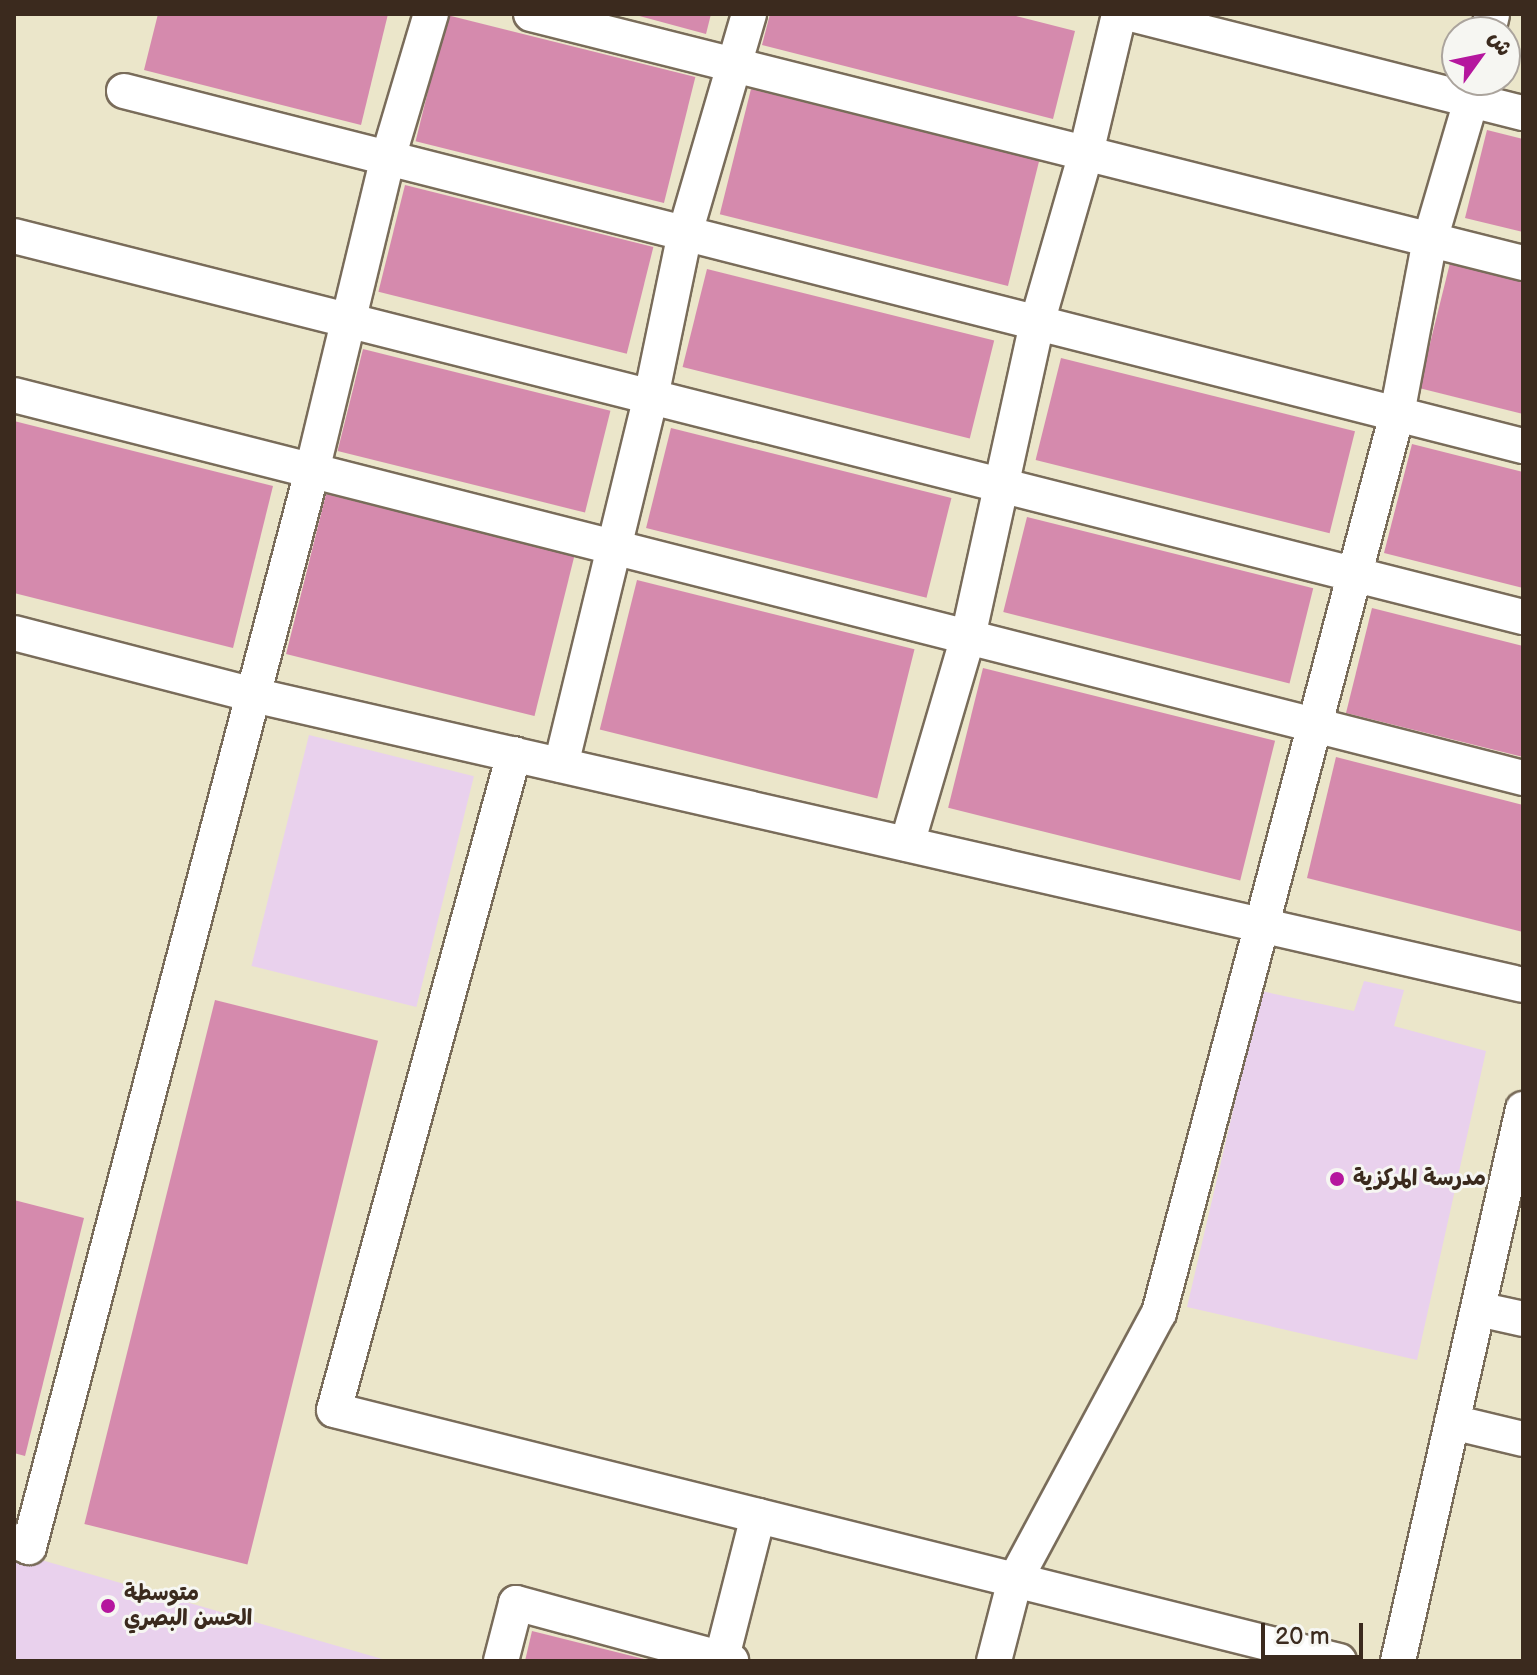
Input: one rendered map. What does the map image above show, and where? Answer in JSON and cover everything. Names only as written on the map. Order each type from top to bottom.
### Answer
[{"type":"street","points":[[14,1541],[29,1547],[312,471],[388,158],[431,14]]},
{"type":"street","points":[[531,14],[1523,263]]},
{"type":"street","points":[[561,765],[651,397],[685,233],[737,66],[749,14]]},
{"type":"street","points":[[907,844],[968,637],[1037,323],[1086,153],[1119,14]]},
{"type":"street","points":[[1131,14],[1441,83]]},
{"type":"street","points":[[124,91],[1523,446]]},
{"type":"street","points":[[994,1661],[1015,1580],[1159,1313],[1264,926],[1312,725],[1356,574],[1397,414],[1430,240],[1472,96]]},
{"type":"street","points":[[1487,96],[1523,113]]},
{"type":"street","points":[[14,236],[1523,617]]},
{"type":"street","points":[[14,395],[1523,778]]},
{"type":"street","points":[[14,633],[253,695],[1523,985]]},
{"type":"street","points":[[514,754],[334,1410],[1339,1661]]},
{"type":"street","points":[[1398,1661],[1478,1309],[1518,1152],[1523,1109]]},
{"type":"street","points":[[1478,1309],[1523,1319]]},
{"type":"street","points":[[1452,1422],[1523,1439]]},
{"type":"street","points":[[501,1661],[516,1603],[725,1660],[758,1516]]},
{"type":"shaded area","points":[[309,735],[474,776],[416,1007],[251,966]]},
{"type":"shaded area","name":"مدرسة المركزية","points":[[1364,981],[1404,990],[1394,1026],[1486,1051],[1417,1360],[1187,1307],[1261,991],[1354,1011]]},
{"type":"shaded area","name":"متوسطة الحسن البصري","points":[[14,1552],[389,1661],[14,1661]]},
{"type":"building","points":[[158,14],[388,14],[361,125],[144,70]]},
{"type":"building","points":[[632,14],[711,14],[706,34]]},
{"type":"building","points":[[770,14],[1008,14],[1075,31],[1053,119],[762,45]]},
{"type":"building","points":[[447,15],[695,77],[664,203],[416,141]]},
{"type":"building","points":[[751,89],[1039,161],[1008,286],[720,214]]},
{"type":"building","points":[[1487,130],[1523,139],[1523,232],[1465,218]]},
{"type":"building","points":[[405,185],[653,247],[627,354],[378,292]]},
{"type":"building","points":[[1450,263],[1523,282],[1523,414],[1419,388]]},
{"type":"building","points":[[707,269],[994,341],[970,439],[683,367]]},
{"type":"building","points":[[363,349],[610,411],[585,513],[338,451]]},
{"type":"building","points":[[1061,358],[1355,431],[1330,533],[1036,460]]},
{"type":"building","points":[[14,421],[273,486],[233,648],[14,593]]},
{"type":"building","points":[[671,428],[951,498],[926,598],[646,528]]},
{"type":"building","points":[[1412,444],[1523,472],[1523,588],[1384,553]]},
{"type":"building","points":[[326,494],[574,556],[534,716],[286,654]]},
{"type":"building","points":[[1027,517],[1313,588],[1290,683],[1003,612]]},
{"type":"building","points":[[637,580],[915,649],[877,799],[600,729]]},
{"type":"building","points":[[1372,608],[1523,646],[1523,757],[1346,713]]},
{"type":"building","points":[[983,668],[1275,741],[1240,881],[948,808]]},
{"type":"building","points":[[1336,757],[1523,805],[1523,932],[1307,878]]},
{"type":"building","points":[[215,1000],[378,1041],[247,1565],[84,1524]]},
{"type":"building","points":[[14,1200],[84,1218],[25,1456],[14,1453]]},
{"type":"building","points":[[532,1631],[648,1660],[648,1661],[525,1661]]},
{"type":"place","name":"مدرسة المركزية","points":[[1337,1179]]},
{"type":"place","name":"متوسطة الحسن البصري","points":[[108,1606]]}]
